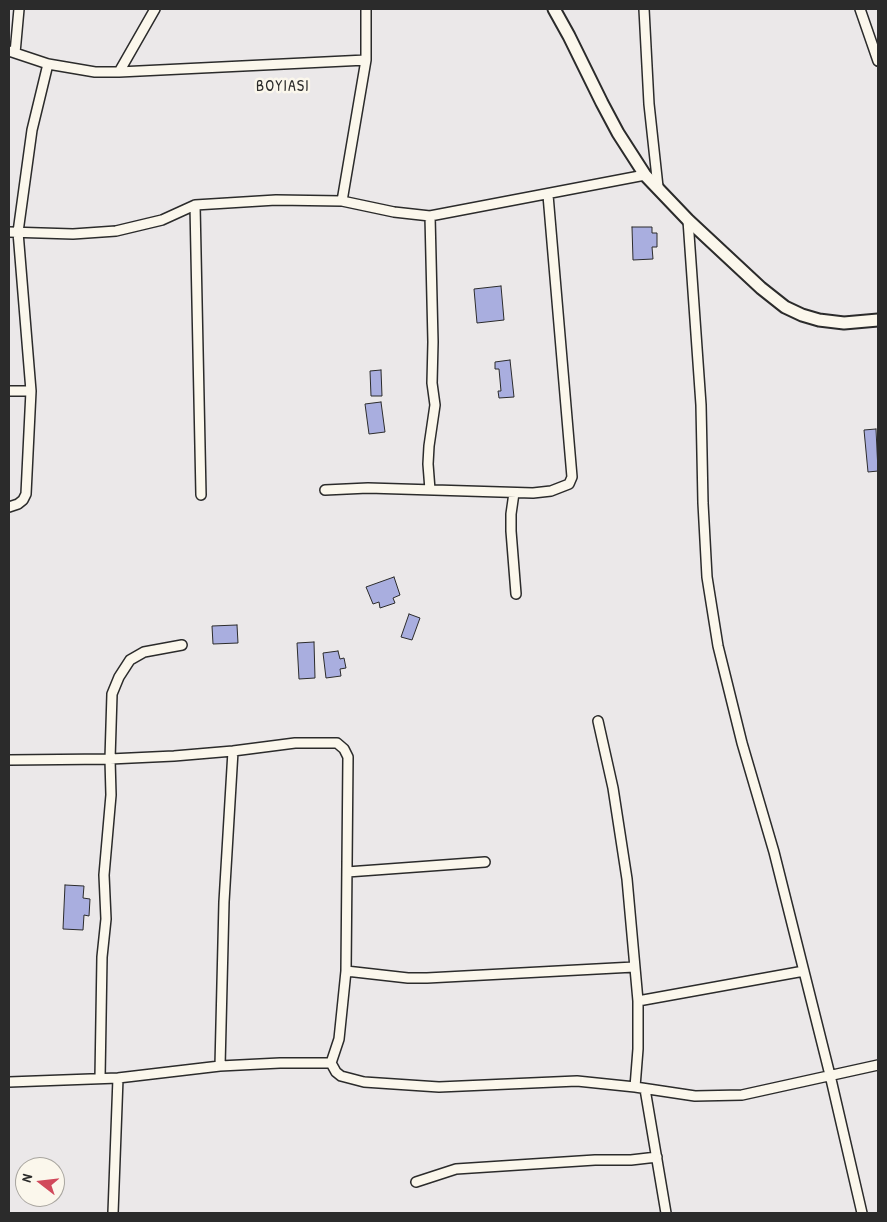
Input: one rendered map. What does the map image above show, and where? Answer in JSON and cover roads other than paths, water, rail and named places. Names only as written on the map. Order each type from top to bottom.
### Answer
[{"type":"street","points":[[19,9],[12,52],[48,64],[95,72],[366,60]]},
{"type":"street","points":[[119,72],[155,9]]},
{"type":"street","points":[[342,201],[366,60],[366,9]]},
{"type":"street","points":[[554,9],[602,103],[645,175],[688,220],[761,288],[785,307],[802,315],[828,321],[844,323],[878,320]]},
{"type":"street","points":[[644,9],[649,104],[658,187]]},
{"type":"street","points":[[860,9],[878,62]]},
{"type":"street","points":[[9,507],[18,504],[26,494],[31,391],[13,232],[32,130],[48,64]]},
{"type":"street","points":[[13,232],[73,234],[116,230],[162,220],[195,205],[276,200],[342,201],[394,212],[430,216],[645,175]]},
{"type":"street","points":[[325,490],[368,488],[514,493],[551,491],[569,484],[572,477],[548,194]]},
{"type":"street","points":[[195,205],[201,495]]},
{"type":"street","points":[[430,216],[432,383],[435,406],[429,446],[430,490]]},
{"type":"street","points":[[688,220],[701,405],[707,577],[718,646],[742,743],[774,852],[830,1075],[862,1213]]},
{"type":"street","points":[[9,392],[31,391]]},
{"type":"street","points":[[514,493],[511,531],[516,594]]},
{"type":"street","points":[[100,1078],[102,957],[106,918],[104,875],[111,795],[112,694],[119,676],[130,660],[144,652],[182,645]]},
{"type":"street","points":[[598,721],[613,788],[627,879],[638,1000],[638,1049],[635,1086]]},
{"type":"street","points":[[9,760],[110,759],[234,752],[295,743],[337,743],[344,749],[348,757],[346,972],[339,1040],[331,1063],[336,1072],[341,1076],[364,1082],[439,1087],[577,1081],[635,1086],[695,1096],[742,1095],[878,1065]]},
{"type":"street","points":[[220,1066],[224,902],[234,752]]},
{"type":"street","points":[[347,872],[485,862]]},
{"type":"street","points":[[346,972],[428,978],[634,967]]},
{"type":"street","points":[[638,1000],[804,971]]},
{"type":"street","points":[[9,1082],[118,1078],[220,1066],[331,1063]]},
{"type":"street","points":[[113,1213],[118,1078]]},
{"type":"street","points":[[645,1089],[666,1213]]},
{"type":"street","points":[[416,1182],[456,1170],[657,1157]]},
{"type":"district","name":"BOYIASI","points":[[283,87]]}]
